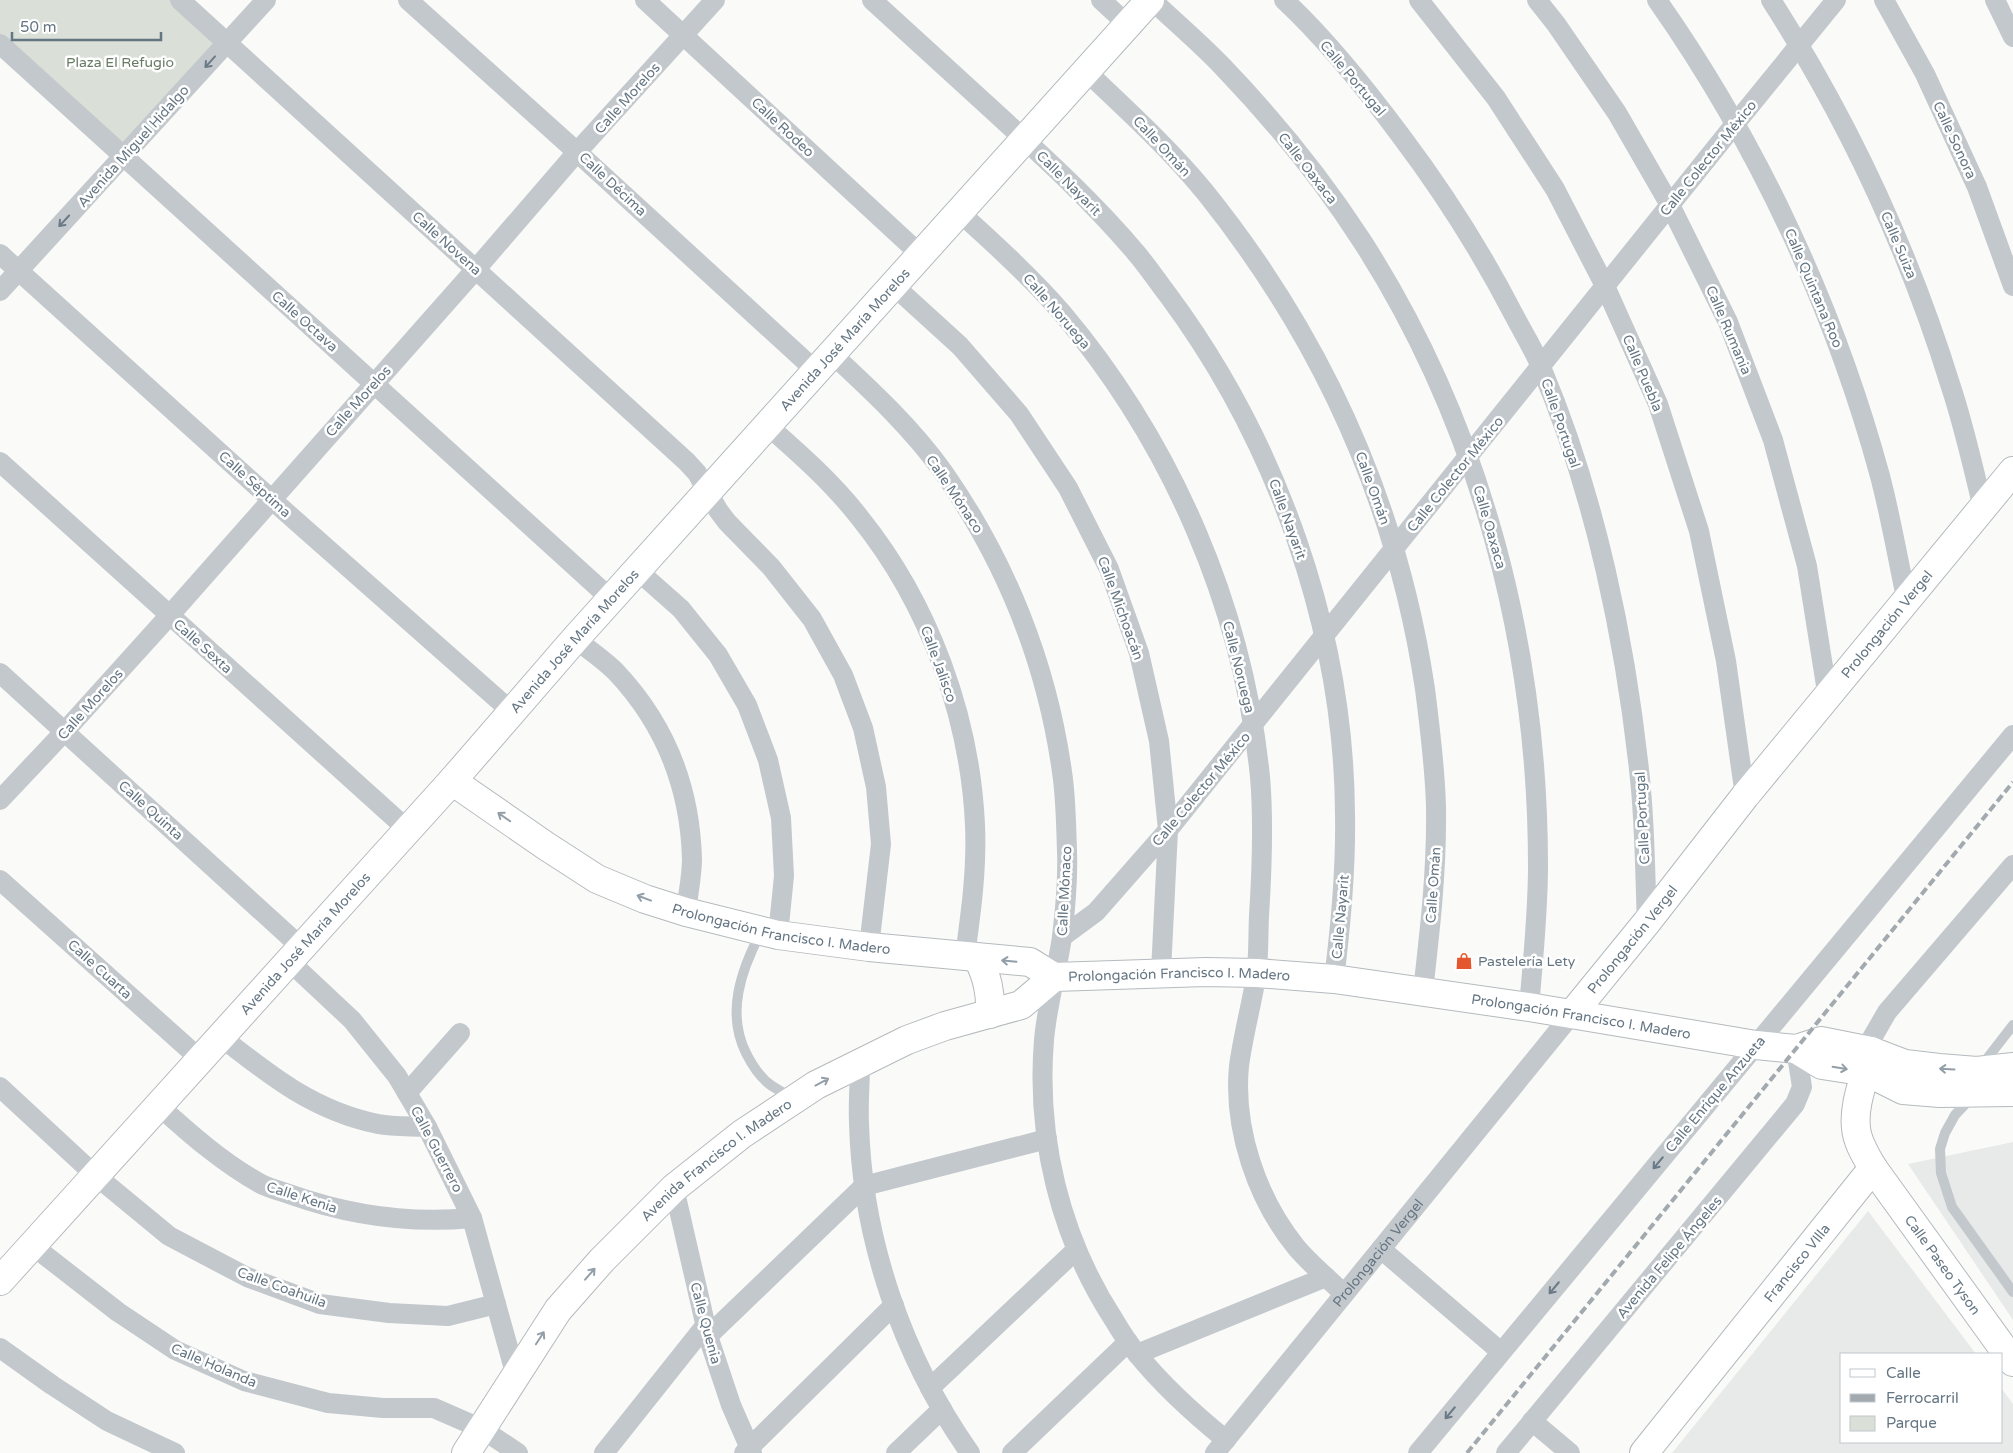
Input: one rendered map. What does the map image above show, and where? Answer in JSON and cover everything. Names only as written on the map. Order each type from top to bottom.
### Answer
[{"type":"main road","name":"Avenida José María Morelos","points":[[0,1281],[452,781],[575,639],[1151,0]]},
{"type":"main road","name":"Prolongación Vergel","points":[[1572,1014],[1647,922],[1745,796],[2013,472]]},
{"type":"main road","name":"Prolongación Francisco I. Madero","points":[[452,781],[546,846],[597,878],[645,899],[686,912],[769,933],[869,946],[1030,962],[1054,977],[1161,972],[1256,973],[1334,980],[1529,1007],[1756,1045],[1796,1049],[1821,1041],[1869,1062],[1940,1068],[1974,1084],[2013,1092]]},
{"type":"main road","points":[[972,957],[987,977],[991,994],[990,1014]]},
{"type":"main road","name":"Avenida Francisco I. Madero","points":[[466,1453],[558,1310],[602,1260],[674,1188],[742,1134],[816,1085],[907,1040],[945,1026],[1021,1005],[1054,977]]},
{"type":"main road","points":[[1869,1062],[1856,1108],[1856,1129],[1862,1151],[1872,1168]]},
{"type":"main road","name":"Prolongación Francisco I. Madero","points":[[1974,1084],[2013,1067]]},
{"type":"main road","name":"Calle Paseo Tyson","points":[[1872,1168],[2013,1362]]},
{"type":"main road","name":"Francisco VIlla","points":[[1644,1453],[1872,1168]]},
{"type":"street","name":"Calle Novena","points":[[180,0],[687,462],[727,522],[772,567],[812,619],[843,675],[863,728],[876,787],[881,844],[869,946]]},
{"type":"street","name":"Avenida Miguel Hidalgo","points":[[0,291],[266,0]]},
{"type":"street","name":"Calle Décima","points":[[408,0],[577,152],[823,362]]},
{"type":"street","name":"Calle Rodeo","points":[[645,0],[921,255]]},
{"type":"street","name":"Calle Morelos","points":[[0,800],[169,616],[577,152],[715,0]]},
{"type":"street","name":"Calle Nayarit","points":[[872,0],[1080,191],[1138,256],[1200,341],[1236,399],[1271,472],[1304,562],[1324,636],[1340,727],[1346,812],[1344,894],[1334,980]]},
{"type":"street","points":[[1101,0],[1128,24]]},
{"type":"street","name":"Calle Oaxaca","points":[[1151,0],[1221,65],[1266,114],[1311,170],[1361,240],[1398,300],[1430,364],[1469,456],[1496,544],[1515,627],[1528,704],[1535,780],[1538,866],[1536,930],[1529,1007]]},
{"type":"street","name":"Calle Portugal","points":[[1284,0],[1365,88],[1431,176],[1490,269],[1541,366],[1566,434],[1588,504],[1607,577],[1622,647],[1641,782],[1647,922]]},
{"type":"street","name":"Calle Puebla","points":[[1419,0],[1496,98],[1555,189],[1605,286],[1658,404],[1699,531],[1726,662],[1745,796]]},
{"type":"street","name":"Calle Rumania","points":[[1537,0],[1556,24],[1616,112],[1670,205],[1728,322],[1773,440],[1807,566],[1828,698]]},
{"type":"street","name":"Calle Quintana Roo","points":[[1657,0],[1680,33],[1735,124],[1794,237],[1843,355],[1880,477],[1907,602]]},
{"type":"street","name":"Calle Suiza","points":[[1771,0],[1800,45],[1859,155],[1910,269],[1952,387],[1983,508]]},
{"type":"street","name":"Calle Colector México","points":[[1062,937],[1096,912],[1168,830],[1836,0]]},
{"type":"street","name":"Calle Sonora","points":[[1884,0],[1925,74],[1977,187],[2013,286]]},
{"type":"street","points":[[1995,0],[2013,37]]},
{"type":"street","name":"Calle Octava","points":[[0,44],[611,599]]},
{"type":"street","name":"Calle Omán","points":[[1086,71],[1148,129],[1204,190],[1258,261],[1327,377],[1367,466],[1395,549],[1417,635],[1433,750],[1436,806],[1435,884],[1423,992]]},
{"type":"street","name":"Calle Noruega","points":[[959,212],[1009,257],[1062,313],[1112,378],[1148,434],[1176,486],[1209,561],[1233,635],[1253,726],[1260,777],[1263,840],[1256,973],[1239,1068],[1240,1122],[1250,1162],[1267,1203],[1296,1248],[1344,1294]]},
{"type":"street","name":"Calle Séptima","points":[[0,254],[271,499],[511,711]]},
{"type":"street","name":"Calle Michoacán","points":[[893,285],[960,346],[1018,414],[1068,488],[1109,569],[1139,653],[1159,741],[1168,830],[1161,972]]},
{"type":"street","name":"Calle Mónaco","points":[[823,362],[890,409],[943,472],[987,541],[1022,615],[1047,693],[1062,774],[1067,855],[1062,937],[1044,1038],[1043,1074],[1047,1139],[1058,1196],[1076,1250],[1100,1298],[1132,1348],[1221,1447]]},
{"type":"street","name":"Calle Jalisco","points":[[767,425],[817,469],[861,519],[898,573],[929,632],[952,694],[968,759],[975,824],[972,957]]},
{"type":"street","name":"Calle Sexta","points":[[0,462],[408,829]]},
{"type":"street","points":[[637,570],[681,609],[718,655],[747,706],[768,760],[781,818],[784,876],[769,933]]},
{"type":"street","points":[[575,639],[616,671],[648,712],[673,758],[689,817],[692,860],[686,912]]},
{"type":"street","name":"Calle Quinta","points":[[0,673],[65,731],[295,954]]},
{"type":"street","name":"Calle Enrique Anzueta","points":[[1418,1453],[2013,736]]},
{"type":"street","points":[[1869,1062],[1872,1038],[1888,1012],[2010,874]]},
{"type":"street","name":"Calle Cuarta","points":[[0,880],[200,1059]]},
{"type":"street","name":"Calle Guerrero","points":[[295,954],[397,1076],[428,1127],[472,1218],[516,1376]]},
{"type":"street","name":"Prolongación Vergel","points":[[1221,1447],[1572,1014]]},
{"type":"street","points":[[407,1093],[460,1033]]},
{"type":"street","points":[[220,1036],[271,1077],[324,1107],[378,1124],[428,1127]]},
{"type":"street","name":"Avenida Felipe Ángeles","points":[[1506,1453],[1795,1104],[1802,1087],[1796,1049]]},
{"type":"street","points":[[860,1063],[859,1124],[864,1186],[874,1238],[894,1305],[907,1340],[930,1388],[970,1453]]},
{"type":"street","name":"Calle Coahuila","points":[[0,1087],[95,1175],[169,1236],[247,1277],[320,1304],[389,1313],[448,1316],[496,1304]]},
{"type":"street","name":"Calle Kenia","points":[[158,1106],[207,1149],[262,1184],[304,1200],[321,1206],[382,1217],[440,1221],[472,1218]]},
{"type":"street","points":[[604,1453],[706,1331],[864,1186],[1047,1139]]},
{"type":"street","name":"Calle Quenia","points":[[674,1188],[706,1331],[748,1451]]},
{"type":"street","name":"Calle Holanda","points":[[33,1246],[118,1312],[175,1350],[244,1381],[328,1403],[383,1408],[434,1408],[482,1429],[518,1453]]},
{"type":"street","points":[[1380,1249],[1501,1352]]},
{"type":"street","points":[[930,1388],[1076,1250]]},
{"type":"street","points":[[1012,1453],[1132,1348],[1326,1277]]},
{"type":"street","points":[[748,1451],[894,1305]]},
{"type":"street","points":[[0,1348],[107,1421],[176,1453]]},
{"type":"street","points":[[896,1453],[942,1409]]},
{"type":"street","points":[[1532,1421],[1570,1453]]},
{"type":"lane","points":[[769,933],[748,956],[739,986],[735,1014],[740,1041],[752,1065],[771,1085],[794,1099]]},
{"type":"lane","points":[[2013,1025],[1955,1115],[1945,1133],[1940,1149],[1941,1173],[1952,1207],[2013,1292]]},
{"type":"shaded area","points":[[2013,1142],[2013,1320],[1908,1164]]},
{"type":"shaded area","points":[[1868,1211],[1975,1353],[1840,1353],[1840,1443],[2003,1443],[2003,1390],[2013,1404],[2013,1453],[1672,1453]]},
{"type":"green space","name":"Plaza El Refugio","points":[[0,0],[173,0],[221,44],[124,149],[0,39]]},
{"type":"railway","points":[[1467,1453],[2013,782]]},
{"type":"place","name":"Pastelería Lety","points":[[1464,961]]}]
